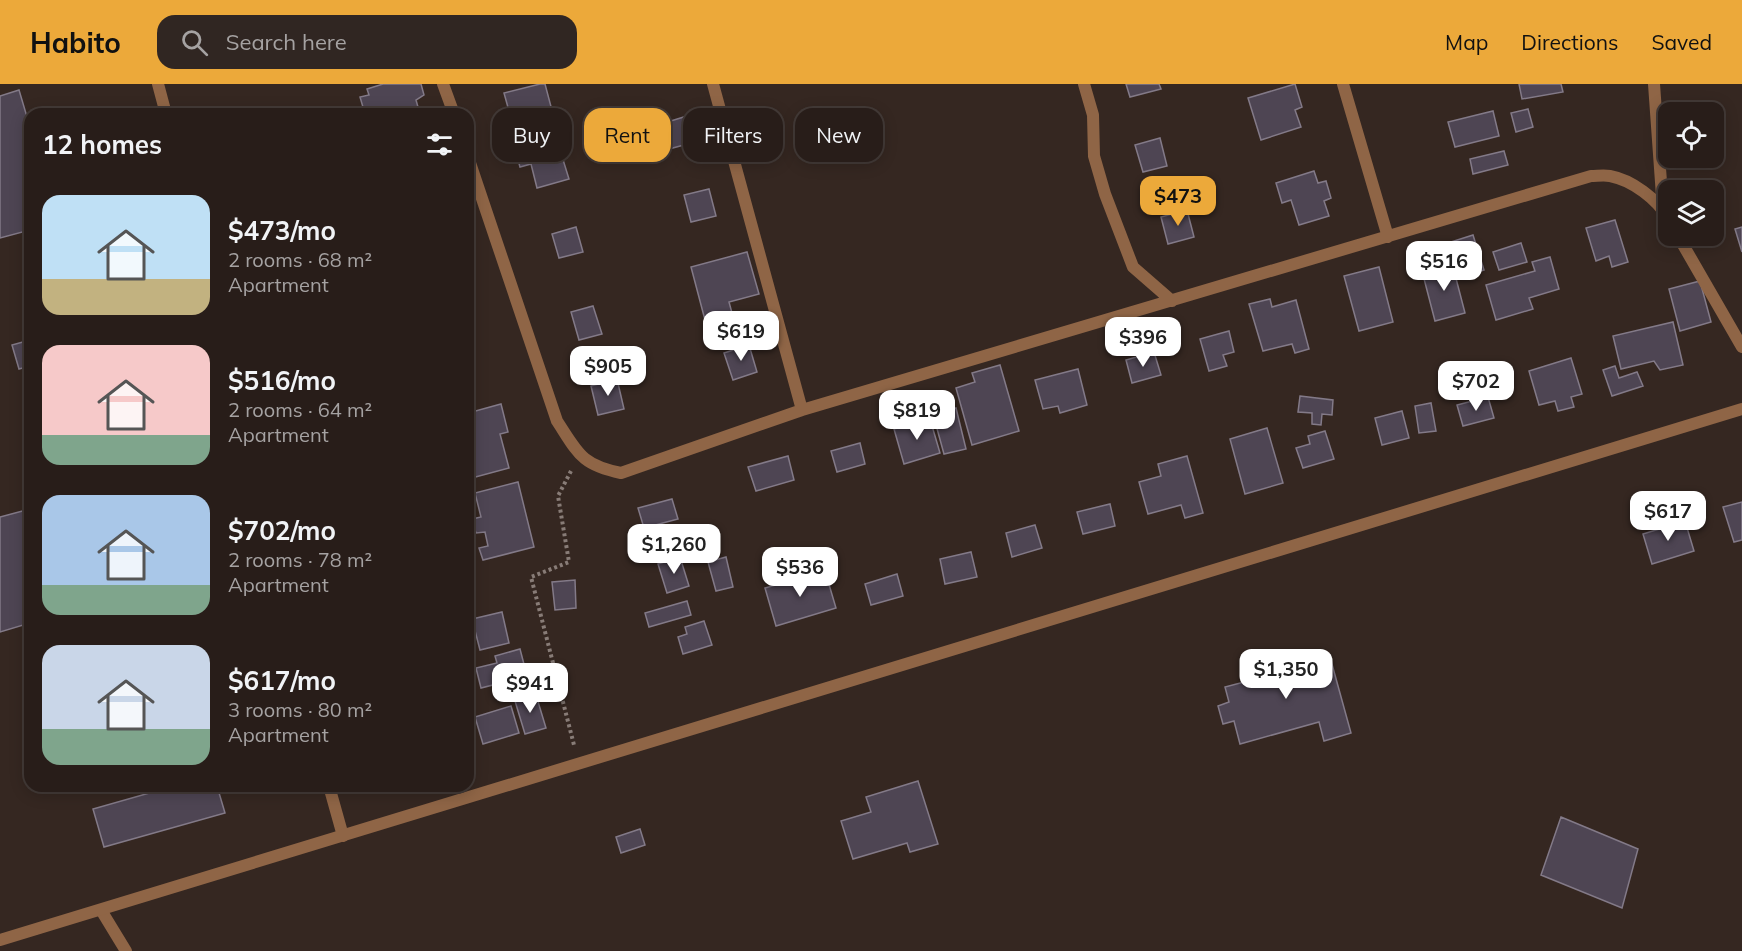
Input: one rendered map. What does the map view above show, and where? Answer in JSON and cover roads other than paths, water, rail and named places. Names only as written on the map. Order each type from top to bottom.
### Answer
[{"type":"street","points":[[158,84],[164,108]]},
{"type":"street","points":[[444,84],[452,108]]},
{"type":"street","points":[[713,84],[802,410]]},
{"type":"street","points":[[1084,84],[1093,115],[1094,156],[1105,194],[1133,267],[1172,301]]},
{"type":"street","points":[[1342,84],[1388,237]]},
{"type":"street","points":[[1654,84],[1663,180]]},
{"type":"street","points":[[474,175],[557,421],[580,455],[599,468],[621,473],[802,410],[1591,176],[1609,176],[1631,183],[1658,207]]},
{"type":"street","points":[[1684,246],[1742,347]]},
{"type":"street","points":[[0,940],[1742,409]]},
{"type":"street","points":[[331,792],[343,836]]},
{"type":"street","points":[[101,910],[126,951]]}]
